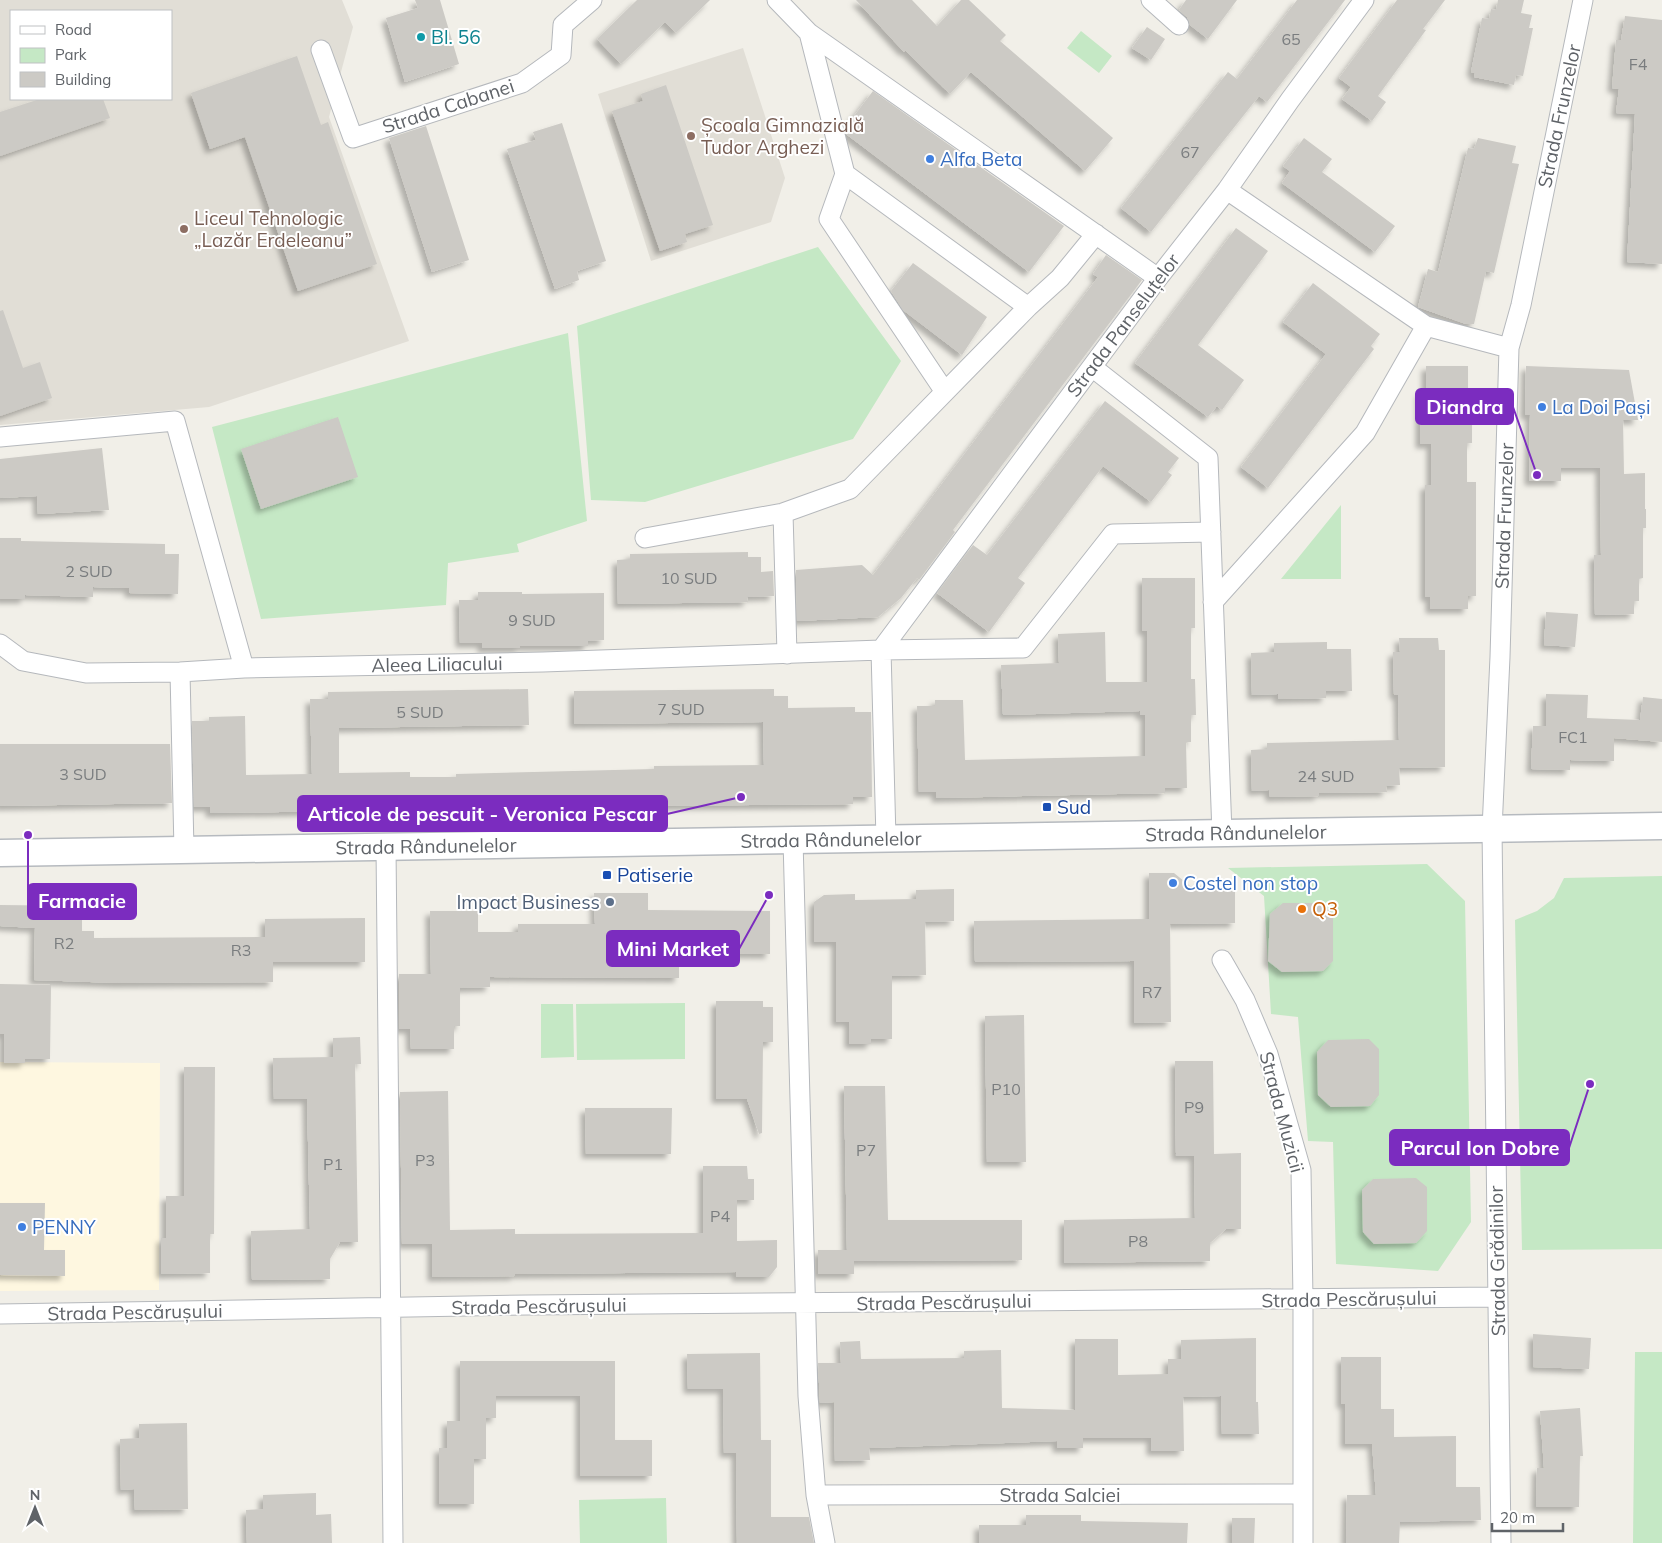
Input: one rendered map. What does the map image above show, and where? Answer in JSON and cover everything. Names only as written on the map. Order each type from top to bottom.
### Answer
[{"type":"street","name":"Strada Cabanei","points":[[321,50],[353,138],[522,83],[561,55],[562,25],[592,0]]},
{"type":"street","points":[[777,0],[809,33],[1158,278]]},
{"type":"street","points":[[1151,0],[1179,25]]},
{"type":"street","name":"Strada Panseluțelor","points":[[881,650],[1158,278],[1227,190],[1290,100],[1364,0]]},
{"type":"street","name":"Strada Frunzelor","points":[[1492,829],[1500,647],[1509,348],[1521,305],[1583,0]]},
{"type":"street","points":[[809,33],[845,174],[830,219],[945,392]]},
{"type":"street","points":[[845,174],[1028,307]]},
{"type":"street","points":[[1227,190],[1426,326],[1509,348]]},
{"type":"street","points":[[646,538],[783,513],[850,489],[1028,307],[1060,278],[1096,234]]},
{"type":"street","points":[[1213,602],[1365,433],[1426,326]]},
{"type":"street","points":[[1092,367],[1208,458],[1222,833]]},
{"type":"street","points":[[0,437],[175,421],[244,668]]},
{"type":"street","points":[[783,513],[787,654]]},
{"type":"street","name":"Aleea Liliacului","points":[[0,644],[23,661],[86,673],[533,662],[881,650],[1023,648],[1113,534],[1211,532]]},
{"type":"street","points":[[881,650],[886,839]]},
{"type":"street","points":[[180,672],[184,850]]},
{"type":"street","name":"Strada Rândunelelor","points":[[0,853],[1662,826]]},
{"type":"street","name":"Strada Grădinilor","points":[[1492,829],[1501,1543]]},
{"type":"street","points":[[793,840],[808,1396],[816,1496],[825,1543]]},
{"type":"street","points":[[386,847],[389,1070],[389,1308],[393,1543]]},
{"type":"street","name":"Strada Muzicii","points":[[1222,960],[1245,1000],[1268,1054],[1301,1170],[1304,1300],[1303,1543]]},
{"type":"street","name":"Strada Pescărușului","points":[[0,1314],[805,1303],[1498,1297]]},
{"type":"street","name":"Strada Salciei","points":[[816,1496],[1303,1494]]},
{"type":"shaded area","name":"Liceul Tehnologic „Lazăr Erdeleanu”","points":[[0,0],[342,0],[353,27],[329,117],[409,341],[209,407],[0,425]]},
{"type":"shaded area","name":"Școala Gimnazială Tudor Arghezi","points":[[743,48],[785,178],[771,222],[651,261],[598,94]]},
{"type":"shaded area","points":[[0,1062],[160,1063],[159,1290],[0,1291]]},
{"type":"green space","points":[[1081,31],[1112,56],[1099,73],[1067,48]]},
{"type":"green space","points":[[818,247],[901,361],[853,439],[645,502],[591,500],[577,326]]},
{"type":"green space","points":[[568,333],[587,521],[517,544],[519,552],[448,563],[446,605],[261,619],[212,427]]},
{"type":"green space","points":[[1341,505],[1341,579],[1281,579]]},
{"type":"green space","points":[[1427,864],[1465,901],[1471,1222],[1438,1271],[1336,1264],[1333,1142],[1308,1141],[1298,1017],[1271,1014],[1264,896],[1228,868]]},
{"type":"green space","points":[[1662,876],[1662,1249],[1522,1250],[1515,920],[1537,911],[1554,898],[1564,878]]},
{"type":"green space","points":[[685,1003],[685,1059],[577,1060],[576,1004]]},
{"type":"green space","points":[[541,1004],[573,1004],[574,1057],[541,1058]]},
{"type":"green space","points":[[1635,1352],[1662,1352],[1662,1543],[1633,1543]]},
{"type":"green space","points":[[666,1498],[667,1543],[580,1543],[579,1500]]},
{"type":"building","name":"Bl. 56","points":[[415,0],[440,0],[459,64],[405,82],[386,18],[418,8]]},
{"type":"building","points":[[637,0],[710,0],[676,33],[665,22],[621,64],[597,39]]},
{"type":"building","points":[[856,0],[912,0],[937,26],[961,0],[969,0],[1006,35],[1000,41],[1113,138],[1085,171],[971,72],[950,94],[905,50],[904,52]]},
{"type":"building","points":[[1186,0],[1237,0],[1208,39],[1190,25],[1187,17],[1179,10]]},
{"type":"building","points":[[1297,0],[1345,0],[1267,102],[1259,96],[1151,232],[1121,208],[1228,72],[1237,79]]},
{"type":"building","points":[[1397,0],[1445,0],[1423,29],[1426,30],[1378,96],[1386,102],[1372,121],[1342,99],[1351,87],[1339,78]]},
{"type":"building","points":[[1498,0],[1524,0],[1521,13],[1532,15],[1529,28],[1533,28],[1523,76],[1516,75],[1514,85],[1474,77],[1475,73],[1471,72],[1482,18],[1489,19],[1491,9],[1496,10]]},
{"type":"building","points":[[1625,16],[1662,20],[1662,264],[1627,262],[1635,114],[1616,113],[1619,89],[1612,88],[1616,40],[1621,40]]},
{"type":"building","points":[[1147,27],[1165,39],[1151,60],[1132,48]]},
{"type":"building","points":[[297,56],[321,125],[328,122],[377,264],[298,291],[245,137],[210,149],[191,93]]},
{"type":"building","points":[[666,85],[713,225],[685,234],[687,242],[660,251],[612,111],[643,101],[641,94]]},
{"type":"building","points":[[873,91],[1064,226],[1029,272],[846,134],[845,128]]},
{"type":"building","points":[[37,100],[103,100],[110,118],[0,156],[0,112]]},
{"type":"building","points":[[562,123],[606,261],[577,271],[579,280],[555,289],[507,149],[536,140],[533,132]]},
{"type":"building","points":[[426,126],[469,260],[432,272],[389,138]]},
{"type":"building","points":[[1304,138],[1332,159],[1322,172],[1395,226],[1375,252],[1282,183],[1290,171],[1283,166]]},
{"type":"building","points":[[1478,138],[1516,146],[1512,163],[1519,164],[1494,273],[1486,271],[1474,324],[1466,324],[1418,307],[1428,269],[1438,272],[1468,148],[1474,149]]},
{"type":"building","points":[[1236,228],[1268,251],[1198,345],[1244,380],[1222,410],[1217,406],[1208,417],[1135,363]]},
{"type":"building","points":[[1106,255],[1142,280],[953,530],[955,532],[919,580],[917,578],[901,598],[878,617],[797,621],[796,570],[862,565],[873,575],[1098,277],[1093,274]]},
{"type":"building","points":[[913,263],[987,317],[962,355],[903,310],[891,291]]},
{"type":"building","points":[[1313,283],[1380,334],[1371,346],[1374,349],[1268,488],[1241,467],[1326,354],[1283,322]]},
{"type":"building","points":[[3,310],[23,368],[40,362],[52,398],[0,416],[0,311]]},
{"type":"building","points":[[1426,366],[1468,366],[1468,392],[1472,392],[1472,443],[1467,443],[1467,482],[1476,482],[1476,596],[1468,596],[1468,609],[1430,609],[1430,597],[1425,597],[1425,485],[1431,485],[1431,444],[1420,444],[1420,392],[1426,392]]},
{"type":"building","points":[[1526,366],[1629,370],[1638,420],[1623,420],[1624,474],[1645,473],[1646,509],[1646,528],[1643,528],[1643,578],[1639,579],[1639,601],[1634,601],[1634,614],[1595,615],[1594,555],[1601,555],[1600,468],[1561,468],[1561,481],[1529,481],[1530,415],[1525,415]]},
{"type":"building","points":[[1105,401],[1179,458],[1168,472],[1172,475],[1151,502],[1103,466],[1018,578],[1025,583],[989,632],[937,593],[973,545],[987,555]]},
{"type":"building","points":[[338,417],[358,477],[261,509],[241,449]]},
{"type":"building","points":[[102,448],[109,510],[38,514],[37,496],[0,498],[0,459]]},
{"type":"building","points":[[0,538],[21,538],[21,541],[165,544],[165,554],[179,554],[178,594],[129,593],[129,588],[93,587],[93,597],[25,595],[25,599],[0,599]]},
{"type":"building","points":[[748,552],[748,557],[761,557],[761,572],[773,571],[774,596],[747,597],[748,602],[618,604],[617,560],[630,559],[630,554]]},
{"type":"building","points":[[1142,578],[1195,578],[1195,628],[1191,628],[1191,679],[1195,679],[1196,715],[1191,715],[1191,742],[1186,742],[1187,788],[1165,788],[1165,793],[936,798],[936,792],[919,792],[917,706],[935,706],[935,700],[963,700],[965,760],[1145,756],[1145,715],[1140,715],[1140,711],[1003,715],[1001,665],[1059,663],[1058,634],[1105,632],[1106,682],[1147,682],[1147,631],[1142,631]]},
{"type":"building","points":[[478,592],[522,592],[522,594],[604,593],[604,640],[588,641],[588,646],[520,646],[520,648],[482,648],[482,643],[460,643],[459,600],[478,600]]},
{"type":"building","points":[[1546,612],[1578,614],[1575,647],[1544,645]]},
{"type":"building","points":[[1399,638],[1438,638],[1439,650],[1445,650],[1445,767],[1399,768],[1400,785],[1386,786],[1387,792],[1319,793],[1319,796],[1270,797],[1269,790],[1252,791],[1251,750],[1267,749],[1267,743],[1399,740],[1398,695],[1394,695],[1393,652],[1400,652]]},
{"type":"building","points":[[1327,642],[1327,649],[1351,649],[1352,691],[1326,691],[1326,698],[1278,699],[1278,694],[1252,695],[1251,653],[1274,652],[1274,643]]},
{"type":"building","points":[[528,689],[529,725],[339,728],[339,773],[410,772],[410,777],[456,777],[456,774],[654,769],[654,766],[764,765],[763,722],[574,724],[574,691],[774,689],[774,696],[788,696],[788,708],[855,707],[855,712],[871,712],[872,797],[853,797],[853,804],[457,810],[210,813],[210,807],[194,807],[192,721],[209,721],[209,717],[245,716],[246,775],[312,774],[310,699],[328,699],[328,692]]},
{"type":"building","points":[[1546,694],[1588,695],[1587,718],[1640,720],[1643,697],[1662,699],[1662,742],[1614,738],[1614,761],[1570,760],[1570,770],[1531,769],[1533,726],[1546,726]]},
{"type":"building","points":[[0,744],[170,744],[172,803],[0,806]]},
{"type":"building","points":[[1149,873],[1174,873],[1190,886],[1235,885],[1235,923],[1170,924],[1171,1022],[1134,1023],[1134,961],[975,962],[974,921],[1149,919]]},
{"type":"building","points":[[954,889],[954,921],[925,922],[926,975],[892,976],[892,1039],[871,1039],[871,1044],[849,1044],[849,1022],[836,1022],[836,942],[814,942],[814,902],[824,895],[855,894],[855,900],[916,899],[916,890]]},
{"type":"building","points":[[594,893],[648,893],[648,910],[770,911],[770,954],[679,953],[679,978],[490,977],[490,987],[460,988],[460,1026],[454,1026],[454,1049],[411,1049],[410,1029],[399,1029],[399,974],[431,974],[430,911],[478,911],[478,932],[518,932],[518,924],[595,924]]},
{"type":"building","points":[[1283,903],[1321,903],[1333,913],[1333,961],[1323,971],[1282,972],[1268,961],[1270,914]]},
{"type":"building","points":[[0,905],[82,906],[82,931],[94,931],[94,938],[265,937],[265,919],[365,918],[365,962],[273,962],[273,982],[118,983],[34,980],[35,928],[0,926]]},
{"type":"building","points":[[0,984],[51,985],[50,1059],[25,1059],[25,1063],[4,1063],[4,1034],[0,1034]]},
{"type":"building","points":[[716,1001],[763,1001],[763,1007],[773,1007],[773,1042],[763,1042],[762,1133],[759,1134],[747,1099],[716,1099]]},
{"type":"building","points":[[1024,1015],[1026,1162],[987,1162],[985,1016]]},
{"type":"building","points":[[360,1037],[361,1064],[355,1064],[358,1242],[340,1242],[330,1259],[330,1279],[252,1280],[251,1231],[310,1229],[307,1099],[274,1099],[273,1058],[333,1057],[333,1038]]},
{"type":"building","points":[[1369,1039],[1379,1049],[1379,1095],[1370,1106],[1331,1107],[1318,1095],[1317,1052],[1328,1040]]},
{"type":"building","points":[[1175,1061],[1213,1061],[1214,1154],[1241,1153],[1241,1229],[1226,1229],[1210,1243],[1210,1261],[1064,1263],[1064,1220],[1195,1218],[1194,1156],[1176,1156]]},
{"type":"building","points":[[184,1067],[215,1067],[214,1234],[210,1234],[210,1273],[161,1274],[161,1238],[166,1238],[166,1196],[184,1196]]},
{"type":"building","points":[[844,1086],[885,1086],[888,1220],[1022,1220],[1022,1260],[854,1261],[854,1274],[818,1274],[818,1250],[847,1250]]},
{"type":"building","points":[[448,1091],[450,1230],[515,1229],[515,1234],[703,1233],[703,1166],[747,1166],[748,1179],[754,1179],[754,1200],[737,1200],[737,1241],[777,1240],[777,1267],[769,1277],[736,1277],[736,1272],[515,1274],[515,1276],[432,1277],[432,1244],[402,1244],[400,1092]]},
{"type":"building","points":[[585,1108],[672,1108],[671,1154],[586,1154]]},
{"type":"building","points":[[1416,1178],[1427,1187],[1427,1231],[1416,1243],[1374,1244],[1363,1232],[1362,1190],[1373,1179]]},
{"type":"building","name":"PENNY","points":[[0,1203],[45,1203],[44,1250],[65,1250],[65,1276],[0,1275]]},
{"type":"building","points":[[1533,1334],[1591,1338],[1589,1369],[1533,1367]]},
{"type":"building","points":[[1256,1338],[1256,1402],[1258,1402],[1259,1434],[1222,1434],[1221,1396],[1183,1397],[1184,1451],[1151,1451],[1151,1438],[1083,1438],[1083,1448],[1057,1448],[1057,1441],[869,1448],[870,1460],[835,1461],[834,1402],[820,1403],[818,1363],[841,1363],[840,1342],[860,1341],[861,1359],[964,1358],[964,1351],[1001,1350],[1002,1408],[1075,1410],[1075,1339],[1118,1339],[1118,1375],[1168,1374],[1168,1359],[1181,1359],[1181,1340]]},
{"type":"building","points":[[760,1353],[761,1440],[771,1440],[771,1517],[809,1517],[814,1543],[737,1543],[736,1453],[724,1453],[723,1389],[688,1389],[687,1354]]},
{"type":"building","points":[[1341,1357],[1381,1357],[1381,1409],[1394,1409],[1394,1437],[1456,1436],[1456,1487],[1480,1487],[1481,1520],[1400,1522],[1399,1543],[1346,1543],[1347,1495],[1376,1495],[1372,1444],[1345,1444],[1345,1404],[1341,1404]]},
{"type":"building","points":[[460,1361],[615,1361],[615,1440],[652,1440],[652,1476],[580,1476],[580,1396],[496,1396],[496,1418],[486,1418],[486,1459],[474,1459],[474,1504],[439,1504],[439,1448],[447,1448],[447,1421],[460,1421]]},
{"type":"building","points":[[1580,1408],[1583,1456],[1580,1456],[1579,1507],[1536,1507],[1537,1468],[1544,1468],[1540,1411]]},
{"type":"building","points":[[187,1423],[188,1509],[135,1510],[134,1489],[121,1490],[120,1439],[139,1438],[139,1424]]},
{"type":"building","points":[[316,1493],[316,1515],[331,1514],[332,1543],[247,1543],[246,1510],[263,1509],[263,1495]]},
{"type":"building","points":[[1026,1515],[1081,1515],[1081,1521],[1188,1523],[1187,1543],[979,1543],[979,1525],[1026,1525]]},
{"type":"building","points":[[1232,1518],[1255,1518],[1254,1543],[1232,1543]]},
{"type":"place","name":"Bl. 56","points":[[421,37]]},
{"type":"place","name":"Școala Gimnazială Tudor Arghezi","points":[[691,136]]},
{"type":"place","name":"Alfa Beta","points":[[930,159]]},
{"type":"place","name":"Liceul Tehnologic „Lazăr Erdeleanu”","points":[[184,229]]},
{"type":"place","name":"La Doi Pași","points":[[1542,407]]},
{"type":"place","name":"Diandra","points":[[1537,475]]},
{"type":"place","name":"Articole de pescuit - Veronica Pescar","points":[[741,797]]},
{"type":"place","name":"Sud","points":[[1047,807]]},
{"type":"place","name":"Farmacie","points":[[28,835]]},
{"type":"place","name":"Patiserie","points":[[607,875]]},
{"type":"place","name":"Costel non stop","points":[[1173,883]]},
{"type":"place","name":"Mini Market","points":[[769,895]]},
{"type":"place","name":"Impact Business","points":[[610,902]]},
{"type":"place","name":"Q3","points":[[1302,909]]},
{"type":"place","name":"Parcul Ion Dobre","points":[[1590,1084]]},
{"type":"place","name":"PENNY","points":[[22,1227]]}]
